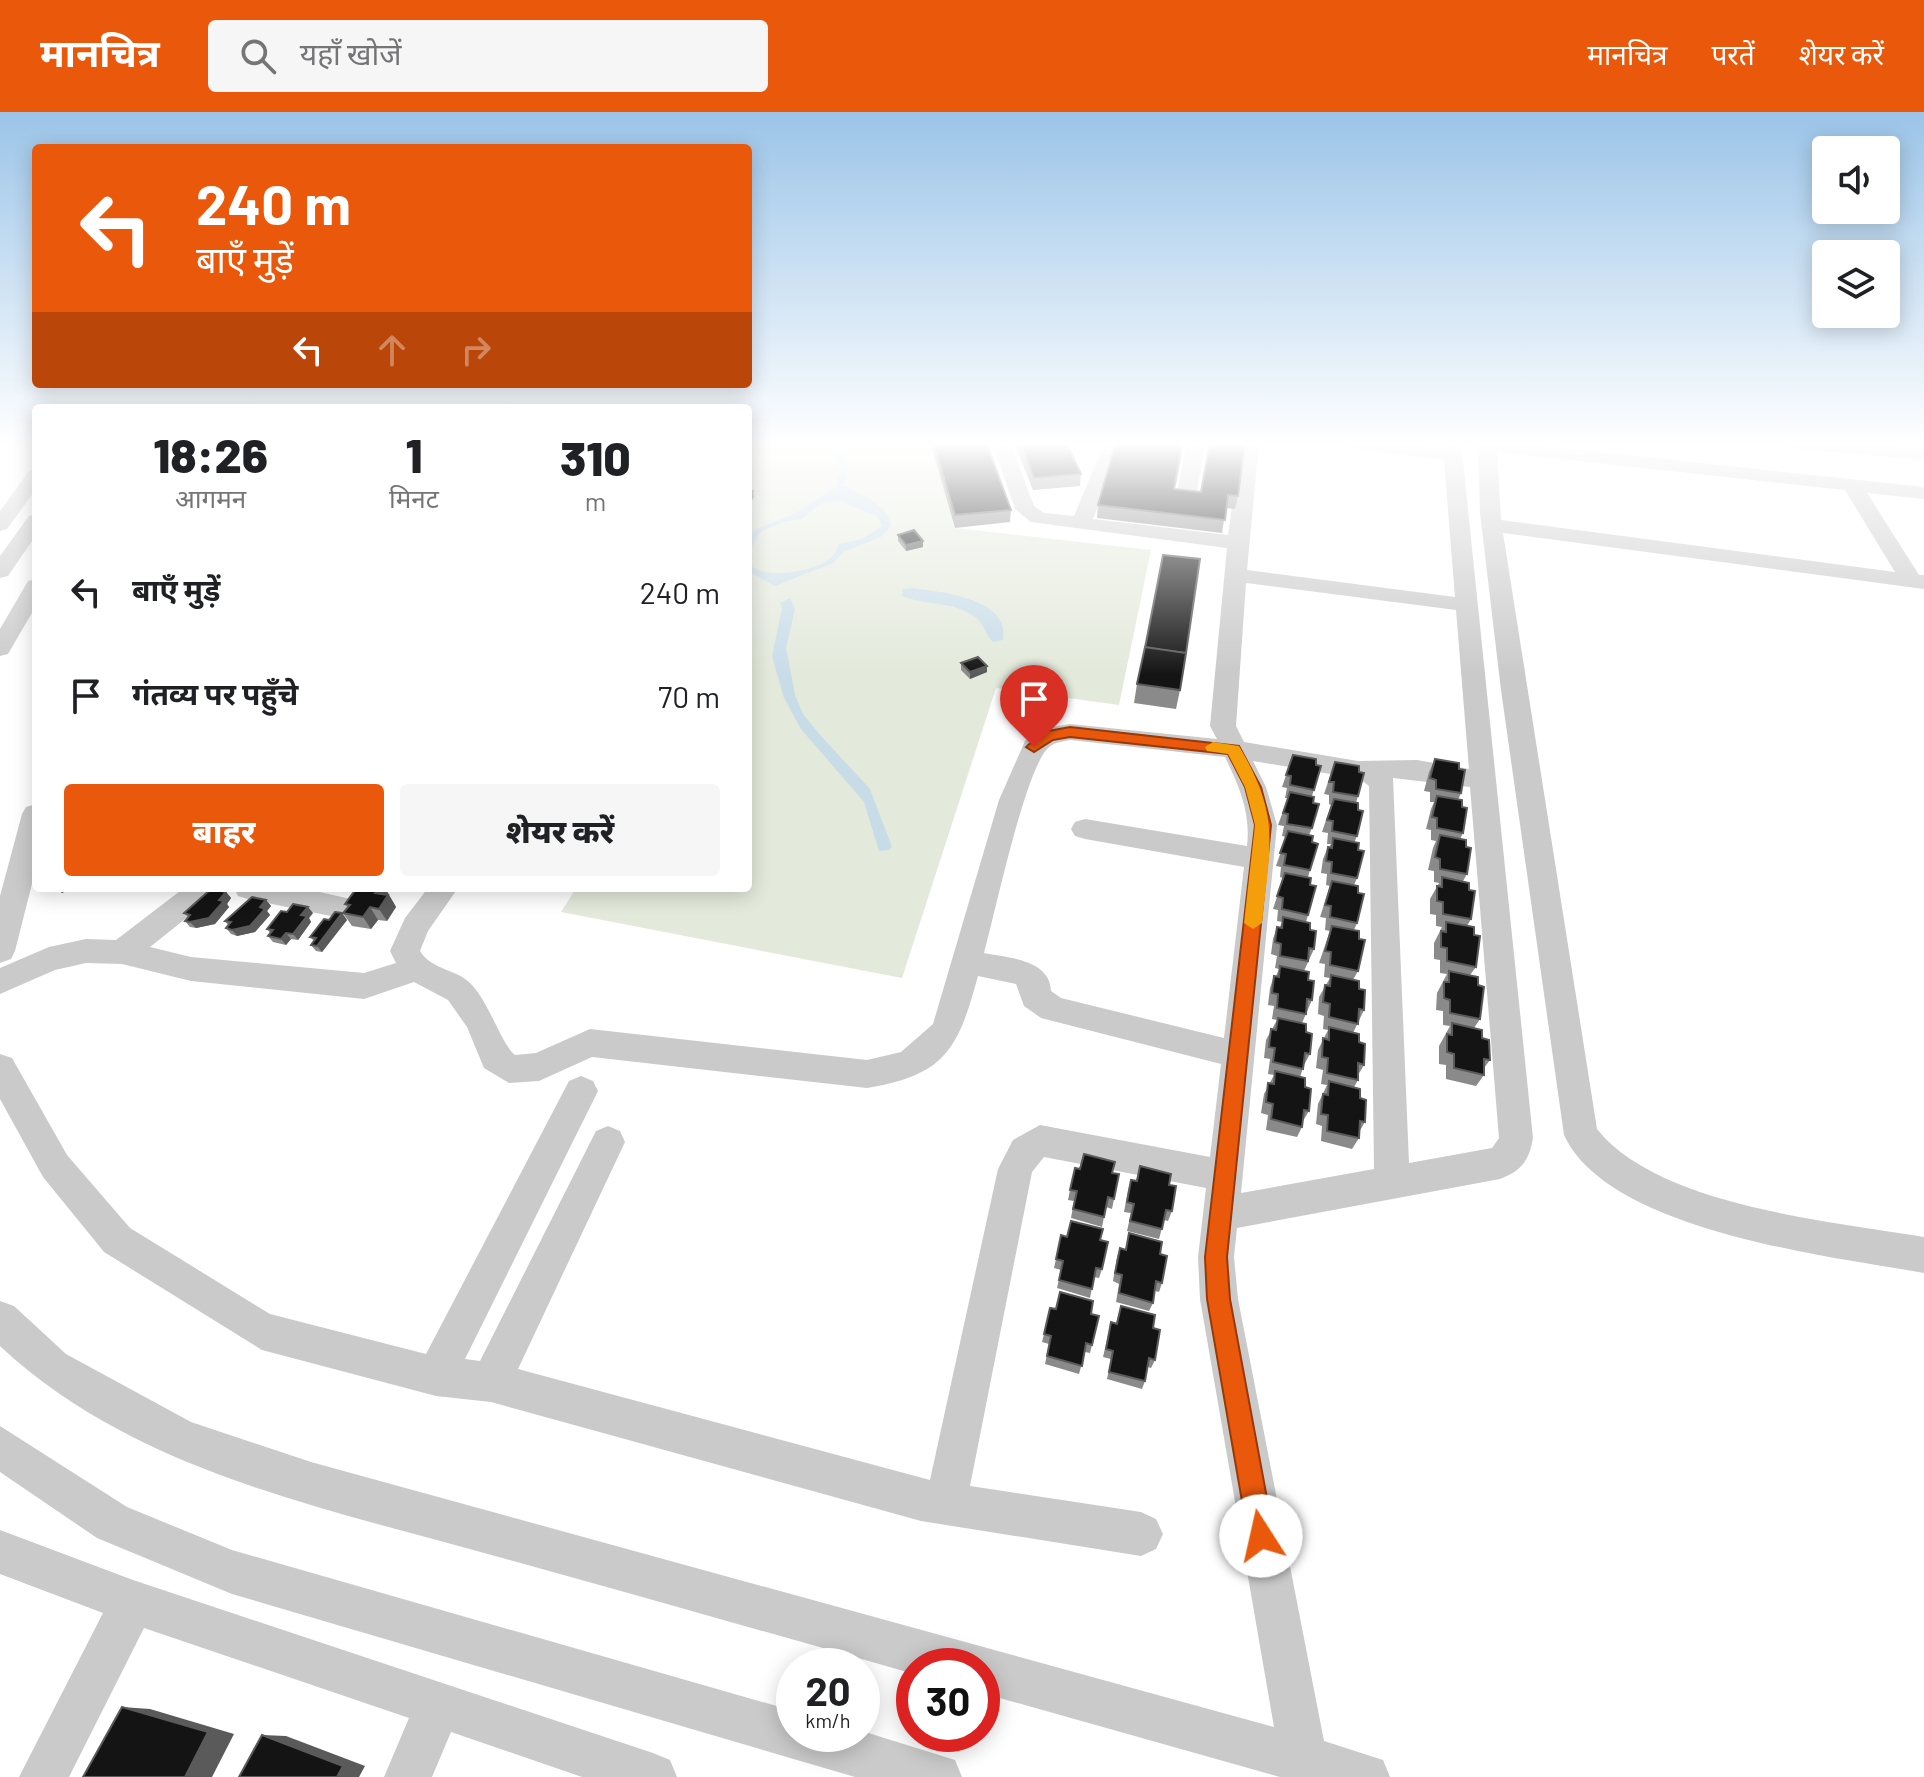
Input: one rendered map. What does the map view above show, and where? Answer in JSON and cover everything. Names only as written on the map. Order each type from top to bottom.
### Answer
[{"type":"street","points":[[1050,520],[1322,577],[1467,596]]},
{"type":"street","points":[[1081,524],[1083,520]]},
{"type":"street","points":[[1241,520],[1223,726],[1253,787],[1263,825],[1216,1257],[1219,1299],[1303,1759]]},
{"type":"street","points":[[1220,1214],[1500,1163],[1513,1153],[1516,1138],[1459,520]]},
{"type":"street","points":[[1492,520],[1551,945],[1581,1135],[1586,1149],[1607,1166],[1691,1207],[1924,1255]]},
{"type":"street","points":[[1876,520],[1918,581]]},
{"type":"street","points":[[1492,525],[1918,581]]},
{"type":"street","points":[[0,571],[32,526]]},
{"type":"street","points":[[0,649],[32,593]]},
{"type":"street","points":[[441,892],[415,926],[405,951],[414,968],[459,991],[481,1021],[495,1058],[509,1069],[539,1067],[590,1043],[867,1074],[901,1069],[927,1054],[947,1030],[1012,800],[1034,747],[1048,735],[1070,732],[1233,749],[1360,769],[1417,769],[1484,782]]},
{"type":"street","points":[[1360,769],[1382,782],[1392,1183]]},
{"type":"street","points":[[0,951],[32,829]]},
{"type":"street","points":[[1085,829],[1260,859]]},
{"type":"street","points":[[122,952],[199,892]]},
{"type":"street","points":[[267,892],[345,908]]},
{"type":"street","points":[[0,982],[49,959],[86,951],[122,952],[191,969],[364,986],[391,980],[414,968]]},
{"type":"street","points":[[967,962],[1025,974],[1035,983],[1035,997],[1052,1009],[1238,1055]]},
{"type":"street","points":[[0,1068],[55,1166],[117,1240],[262,1331],[436,1376],[491,1382],[921,1500],[1141,1534]]},
{"type":"street","points":[[436,1376],[581,1091]]},
{"type":"street","points":[[946,1502],[1015,1169],[1025,1151],[1040,1141],[1225,1176]]},
{"type":"street","points":[[491,1382],[608,1142]]},
{"type":"street","points":[[0,1320],[52,1368],[182,1440],[311,1483],[903,1648]]},
{"type":"street","points":[[0,1447],[112,1523],[232,1572],[938,1777]]},
{"type":"street","points":[[0,1552],[133,1602],[653,1777]]},
{"type":"street","points":[[43,1777],[133,1602]]},
{"type":"street","points":[[1000,1675],[1366,1777]]},
{"type":"street","points":[[408,1777],[438,1706]]},
{"type":"shaded area","points":[[752,520],[953,520],[955,528],[1151,550],[1119,705],[996,688],[902,978],[561,912],[574,892],[752,892]]},
{"type":"water","points":[[779,520],[796,520],[761,532],[752,546],[752,533]]},
{"type":"water","points":[[879,520],[889,520],[891,526],[881,537],[843,552],[833,563],[775,586],[752,573],[752,567],[778,573],[811,568],[830,558],[839,544],[862,539],[882,526]]},
{"type":"water","points":[[903,589],[955,595],[985,606],[1003,626],[1003,640],[993,642],[978,620],[957,608],[902,596]]},
{"type":"water","points":[[790,598],[795,609],[786,648],[795,695],[803,714],[870,789],[892,847],[889,850],[879,851],[864,802],[801,729],[784,698],[772,656],[782,608],[780,603]]},
{"type":"building","points":[[914,530],[923,541],[906,545],[898,535]]},
{"type":"building","points":[[1163,555],[1200,559],[1186,653],[1145,648]]},
{"type":"building","points":[[1145,647],[1186,653],[1180,690],[1137,684]]},
{"type":"building","points":[[978,657],[987,666],[970,672],[961,663]]},
{"type":"building","points":[[1293,755],[1316,759],[1316,765],[1321,766],[1314,790],[1290,785],[1291,776],[1286,775]]},
{"type":"building","points":[[1435,759],[1459,763],[1459,769],[1465,770],[1461,793],[1436,789],[1436,780],[1430,778]]},
{"type":"building","points":[[1335,762],[1359,766],[1359,772],[1364,773],[1358,796],[1333,792],[1334,782],[1329,782]]},
{"type":"building","points":[[1290,792],[1314,797],[1313,803],[1319,804],[1312,828],[1287,824],[1288,814],[1283,813]]},
{"type":"building","points":[[1437,796],[1462,800],[1462,807],[1467,808],[1463,833],[1437,828],[1437,818],[1432,817]]},
{"type":"building","points":[[1334,799],[1358,803],[1358,810],[1363,811],[1357,836],[1332,831],[1333,821],[1327,820]]},
{"type":"building","points":[[1288,831],[1313,836],[1312,842],[1318,844],[1310,870],[1284,865],[1286,854],[1280,853]]},
{"type":"building","points":[[1440,835],[1466,840],[1466,847],[1471,848],[1467,874],[1440,869],[1440,859],[1435,857]]},
{"type":"building","points":[[1333,838],[1359,843],[1358,850],[1364,851],[1357,878],[1331,873],[1332,862],[1326,861]]},
{"type":"building","points":[[1285,873],[1311,878],[1310,885],[1316,886],[1308,915],[1282,909],[1283,898],[1277,896]]},
{"type":"building","points":[[1442,877],[1469,883],[1469,890],[1475,891],[1471,919],[1443,914],[1443,902],[1437,901],[1437,886],[1442,887]]},
{"type":"building","points":[[1332,881],[1358,886],[1358,893],[1364,894],[1357,923],[1330,917],[1331,906],[1325,905]]},
{"type":"building","points":[[208,892],[226,892],[219,900],[224,901],[209,918],[185,921],[190,915],[184,913]]},
{"type":"building","points":[[354,892],[388,895],[379,909],[370,907],[363,917],[343,913],[350,905],[345,904]]},
{"type":"building","points":[[252,897],[266,900],[260,907],[265,909],[250,926],[232,930],[226,928],[231,922],[225,921]]},
{"type":"building","points":[[293,904],[308,907],[301,915],[307,916],[293,934],[286,933],[281,939],[268,936],[273,930],[267,929],[281,911],[287,912]]},
{"type":"building","points":[[335,912],[342,913],[317,946],[311,945],[316,938],[310,937],[324,919],[329,920]]},
{"type":"building","points":[[1283,917],[1310,923],[1310,930],[1316,931],[1314,949],[1309,948],[1308,961],[1280,956],[1281,944],[1275,942],[1277,927],[1282,928]]},
{"type":"building","points":[[1446,922],[1474,927],[1474,935],[1480,936],[1476,967],[1447,961],[1447,948],[1441,947],[1441,931],[1446,932]]},
{"type":"building","points":[[1332,926],[1359,931],[1359,939],[1365,940],[1358,971],[1330,965],[1331,952],[1325,951]]},
{"type":"building","points":[[1280,966],[1309,972],[1308,980],[1314,981],[1312,1000],[1307,999],[1306,1014],[1277,1008],[1278,994],[1272,993],[1274,976],[1279,977]]},
{"type":"building","points":[[1449,971],[1478,977],[1478,985],[1484,987],[1480,1019],[1450,1013],[1450,1000],[1444,998],[1444,982],[1449,982]]},
{"type":"building","points":[[1331,975],[1359,981],[1359,989],[1365,990],[1364,1010],[1359,1009],[1358,1024],[1329,1017],[1330,1004],[1323,1002],[1325,985],[1330,986]]},
{"type":"building","points":[[1278,1018],[1306,1024],[1306,1032],[1312,1034],[1310,1054],[1305,1053],[1303,1069],[1273,1062],[1275,1048],[1269,1047],[1271,1029],[1276,1030]]},
{"type":"building","points":[[1452,1023],[1482,1030],[1482,1038],[1489,1040],[1490,1060],[1484,1059],[1484,1075],[1454,1068],[1454,1054],[1447,1052],[1447,1034],[1452,1035]]},
{"type":"building","points":[[1329,1027],[1359,1034],[1359,1042],[1365,1044],[1364,1065],[1358,1063],[1358,1080],[1327,1073],[1328,1058],[1322,1057],[1323,1038],[1329,1040]]},
{"type":"building","points":[[1275,1071],[1305,1078],[1305,1087],[1311,1089],[1309,1111],[1304,1110],[1302,1127],[1271,1119],[1273,1104],[1266,1102],[1268,1083],[1274,1084]]},
{"type":"building","points":[[1329,1081],[1360,1089],[1360,1098],[1366,1100],[1365,1122],[1360,1121],[1359,1138],[1327,1131],[1328,1115],[1321,1114],[1323,1094],[1328,1095]]},
{"type":"building","points":[[1084,1154],[1115,1162],[1112,1173],[1119,1174],[1114,1199],[1108,1197],[1104,1217],[1073,1209],[1077,1191],[1070,1190],[1075,1168],[1080,1169]]},
{"type":"building","points":[[1140,1166],[1171,1174],[1169,1185],[1176,1186],[1172,1211],[1166,1210],[1162,1229],[1130,1221],[1134,1204],[1127,1202],[1131,1180],[1137,1181]]},
{"type":"building","points":[[1071,1221],[1103,1229],[1100,1240],[1108,1242],[1102,1269],[1096,1268],[1092,1289],[1059,1280],[1063,1261],[1056,1259],[1061,1235],[1067,1237]]},
{"type":"building","points":[[1129,1233],[1162,1242],[1160,1254],[1167,1256],[1162,1283],[1156,1281],[1153,1303],[1119,1293],[1122,1275],[1115,1273],[1120,1248],[1126,1250]]},
{"type":"building","points":[[1060,1292],[1093,1301],[1091,1314],[1099,1316],[1092,1345],[1086,1343],[1082,1366],[1047,1356],[1051,1336],[1044,1334],[1050,1308],[1056,1309]]},
{"type":"building","points":[[1121,1306],[1155,1315],[1153,1328],[1160,1330],[1155,1360],[1149,1358],[1145,1381],[1109,1372],[1113,1351],[1106,1349],[1111,1322],[1117,1324]]},
{"type":"building","points":[[122,1707],[208,1732],[185,1777],[83,1777]]},
{"type":"building","points":[[262,1735],[343,1766],[337,1777],[239,1777]]},
{"type":"slow traffic","points":[[1213,747],[1233,749],[1253,787],[1263,825],[1253,923]]},
{"type":"route","points":[[1034,747],[1048,735],[1070,732],[1233,749],[1253,787],[1263,825],[1216,1257],[1219,1299],[1261,1536]]}]
